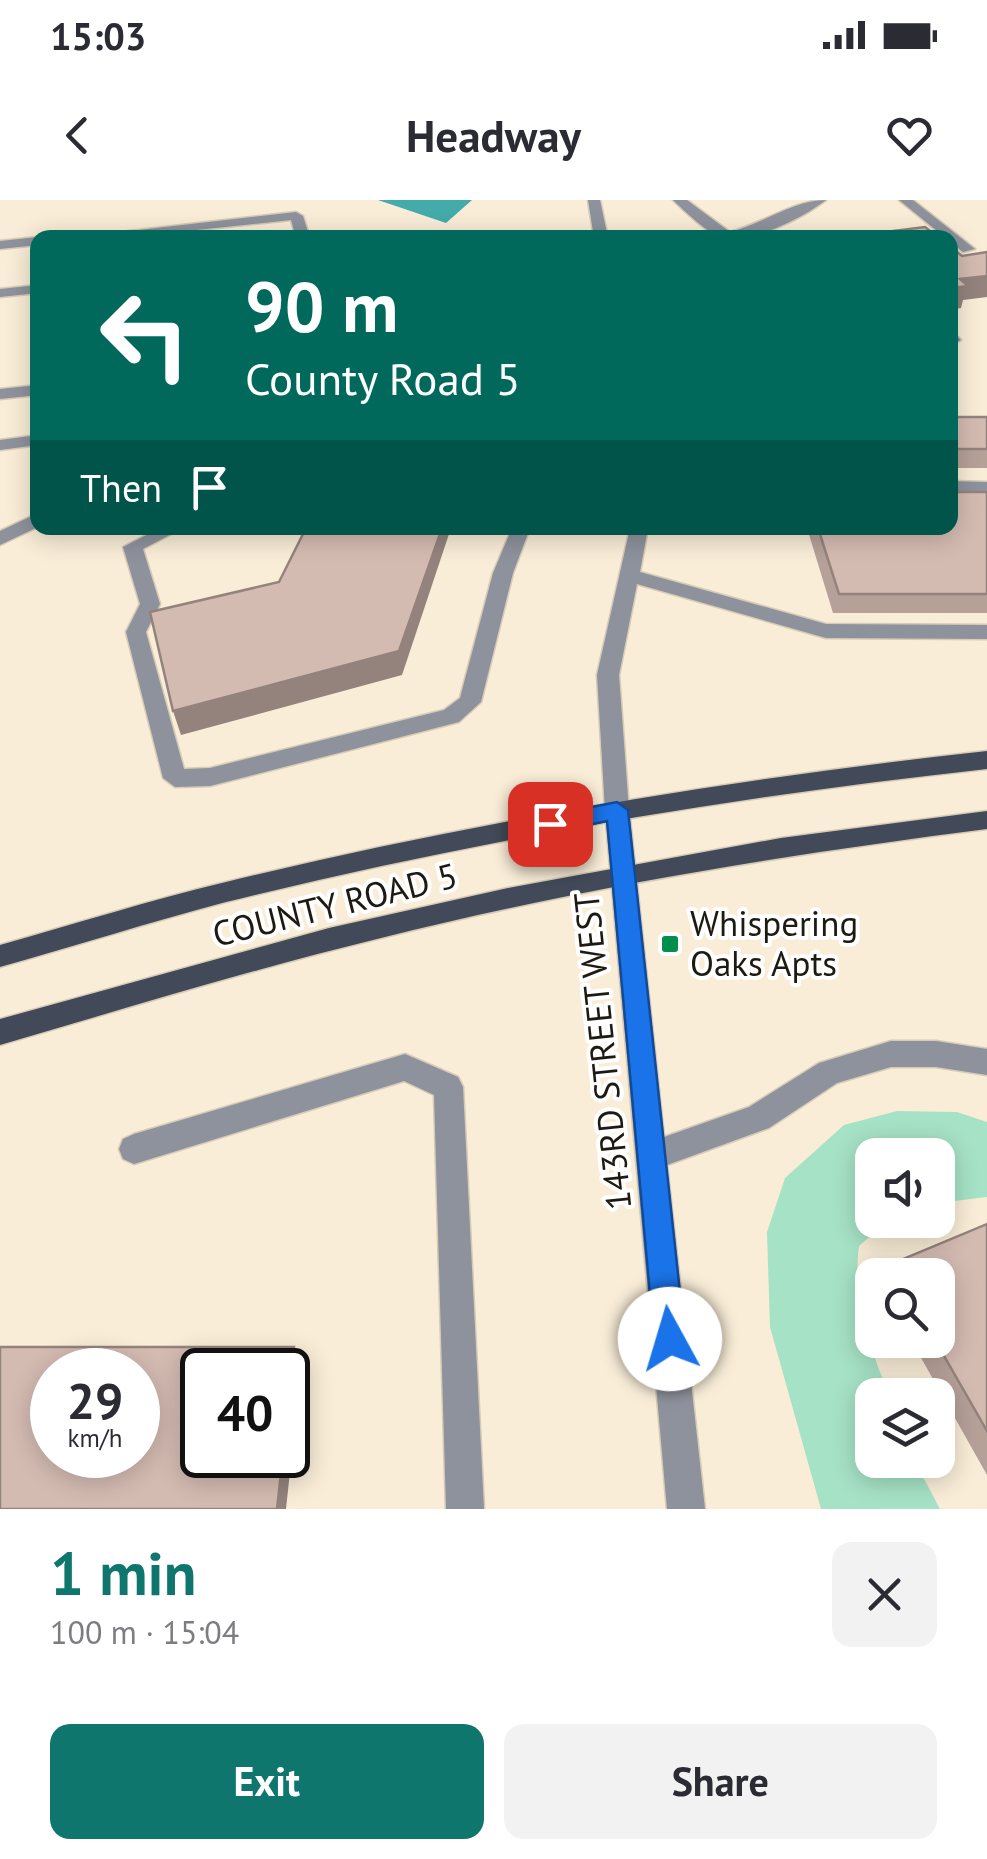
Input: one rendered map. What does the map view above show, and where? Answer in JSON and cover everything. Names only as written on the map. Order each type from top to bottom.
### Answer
[{"type":"main road","name":"COUNTY ROAD 5","points":[[0,956],[226,892],[617,810],[866,772],[987,760]]},
{"type":"main road","name":"COUNTY ROAD 5","points":[[0,1032],[437,913],[623,876],[895,830],[987,820]]},
{"type":"street","points":[[594,200],[600,230]]},
{"type":"street","points":[[680,200],[717,230]]},
{"type":"street","points":[[751,230],[820,200]]},
{"type":"street","points":[[906,200],[944,230]]},
{"type":"street","points":[[156,230],[296,216],[300,230]]},
{"type":"street","points":[[766,226],[774,230]]},
{"type":"street","points":[[958,241],[968,249]]},
{"type":"street","points":[[0,245],[30,242]]},
{"type":"street","points":[[0,293],[30,290]]},
{"type":"street","points":[[0,394],[30,391]]},
{"type":"street","points":[[0,445],[30,441]]},
{"type":"street","points":[[958,486],[987,486]]},
{"type":"street","points":[[0,539],[30,524]]},
{"type":"street","points":[[159,535],[133,547],[150,604],[136,632],[175,778],[210,776],[451,716],[470,702],[518,535]]},
{"type":"street","name":"143RD STREET WEST","points":[[638,535],[608,675],[623,876],[686,1509]]},
{"type":"street","points":[[629,575],[826,631],[987,632]]},
{"type":"street","points":[[651,1156],[758,1118],[829,1072],[891,1054],[936,1054],[987,1062]]},
{"type":"street","points":[[134,1148],[405,1068],[448,1087],[465,1509]]},
{"type":"green space","points":[[897,1111],[957,1112],[987,1122],[987,1197],[955,1201],[955,1138],[855,1138],[855,1238],[868,1238],[859,1246],[858,1258],[855,1258],[855,1358],[876,1358],[883,1378],[855,1378],[855,1478],[924,1478],[940,1509],[821,1509],[770,1327],[767,1232],[785,1178],[844,1125]]},
{"type":"water","points":[[378,200],[472,200],[446,223]]},
{"type":"building","points":[[987,252],[987,276],[960,279],[968,286],[958,287],[958,253],[962,256]]},
{"type":"building","points":[[958,417],[987,417],[987,449],[958,449]]},
{"type":"building","points":[[958,492],[987,492],[987,594],[839,594],[820,535],[958,535]]},
{"type":"building","points":[[302,535],[440,535],[399,651],[173,711],[150,612],[279,582]]},
{"type":"building","points":[[987,1224],[987,1431],[945,1358],[955,1358],[955,1258],[905,1258]]},
{"type":"building","points":[[0,1347],[294,1347],[180,1348],[180,1478],[280,1478],[277,1509],[0,1509]]},
{"type":"place","name":"Whispering Oaks Apts","points":[[670,944]]},
{"type":"route","points":[[550,824],[617,810],[670,1339]]}]
